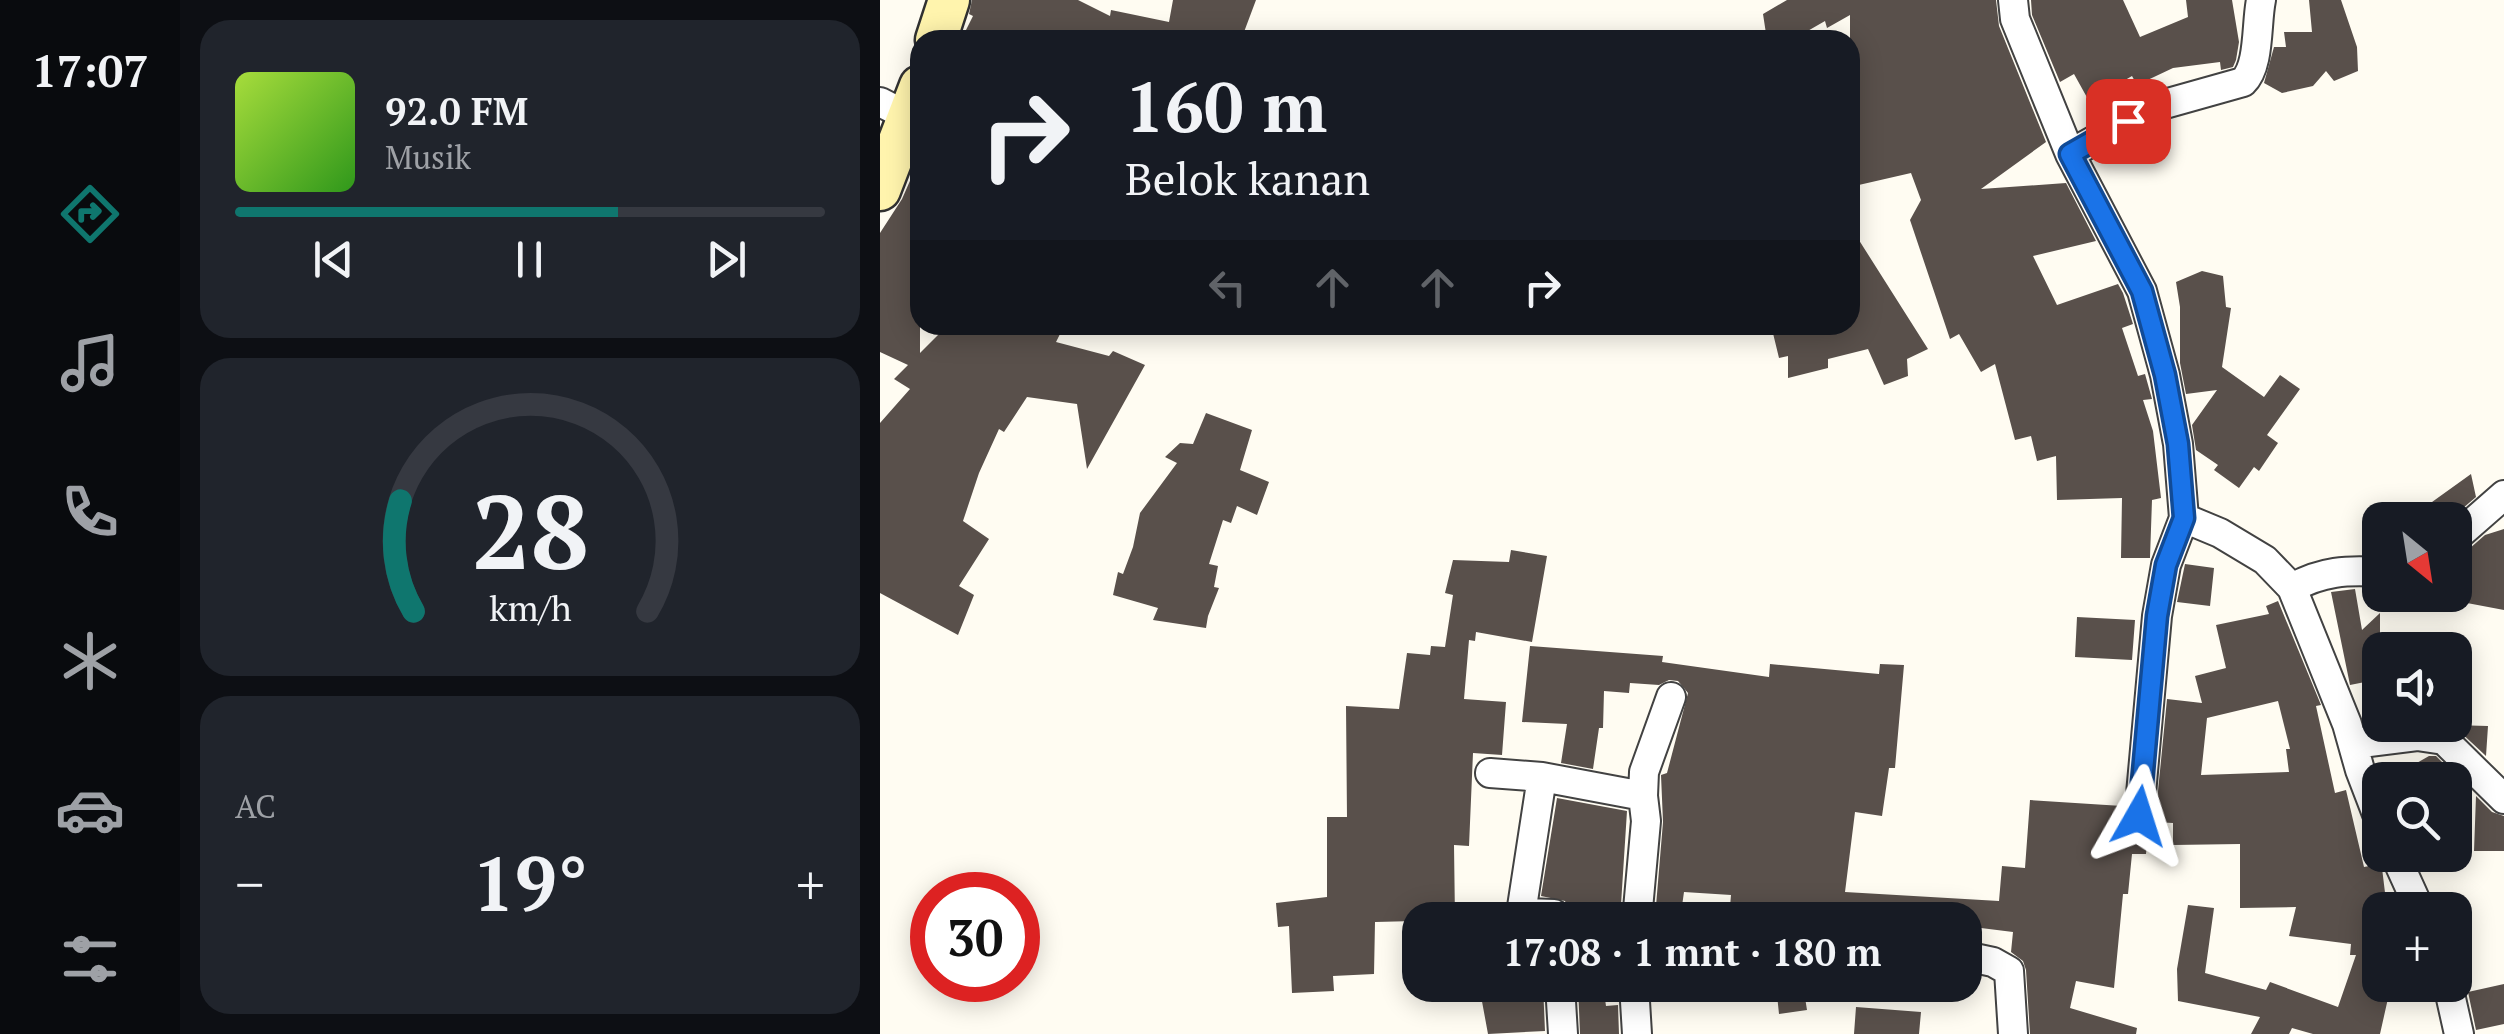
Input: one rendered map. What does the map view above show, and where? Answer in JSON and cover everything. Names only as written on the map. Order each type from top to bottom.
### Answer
[{"type":"main road","points":[[939,30],[949,0]]},
{"type":"main road","points":[[880,190],[903,102]]},
{"type":"street","points":[[2013,0],[2015,18],[2070,154],[2142,291],[2165,375],[2178,444],[2184,518],[2166,565],[2157,616],[2139,816]]},
{"type":"street","points":[[2070,154],[2154,107],[2243,82],[2254,64],[2261,0]]},
{"type":"street","points":[[2472,523],[2504,495]]},
{"type":"street","points":[[2184,518],[2265,560],[2292,588],[2362,774]]},
{"type":"street","points":[[2292,588],[2316,574],[2362,570]]},
{"type":"street","points":[[1639,902],[1646,821],[1644,772],[1670,697]]},
{"type":"street","points":[[2353,744],[2417,736],[2444,740],[2504,798]]},
{"type":"street","points":[[1490,773],[1542,777],[1644,796]]},
{"type":"street","points":[[1523,902],[1542,777]]},
{"type":"street","points":[[1982,960],[2010,971],[2013,1034]]},
{"type":"street","points":[[1561,1002],[1563,1034]]},
{"type":"street","points":[[1635,1002],[1638,1034]]},
{"type":"street","points":[[2452,1002],[2459,1034]]},
{"type":"building","points":[[972,0],[1078,0],[1110,16],[1111,10],[1169,22],[1173,0],[1256,0],[1245,30],[966,30],[973,16],[969,14]]},
{"type":"building","points":[[1787,0],[1996,0],[1999,26],[2046,142],[1981,189],[2066,183],[2096,241],[2033,256],[2057,305],[2118,284],[2123,293],[2133,324],[2122,328],[2138,376],[2145,374],[2152,399],[2143,400],[2153,431],[2161,498],[2152,500],[2150,558],[2121,558],[2122,498],[2057,500],[2056,456],[2037,461],[2031,436],[2015,440],[1995,364],[1981,372],[1959,334],[1950,339],[1910,220],[1921,200],[1911,173],[1860,185],[1860,30],[1850,30],[1850,15],[1827,28],[1825,21],[1809,30],[1765,30],[1763,14]]},
{"type":"building","points":[[2031,0],[2123,0],[2140,37],[2188,17],[2186,0],[2232,0],[2239,42],[2236,60],[2233,67],[2221,70],[2220,62],[2173,68],[2137,85],[2132,76],[2089,101],[2074,74],[2060,82],[2032,15]]},
{"type":"building","points":[[2309,0],[2341,0],[2357,47],[2358,71],[2334,81],[2326,71],[2313,86],[2282,93],[2264,83],[2274,47],[2286,47],[2284,32],[2312,32]]},
{"type":"building","points":[[910,181],[910,335],[920,335],[920,353],[938,335],[1060,335],[1056,342],[1109,356],[1113,351],[1145,365],[1087,469],[1077,404],[1027,397],[1004,432],[999,429],[963,521],[989,539],[959,586],[974,595],[958,635],[880,593],[880,423],[910,389],[894,379],[908,365],[880,352],[880,233]]},
{"type":"building","points":[[1860,242],[1928,349],[1907,359],[1908,376],[1884,385],[1868,349],[1828,359],[1828,368],[1788,378],[1788,356],[1779,358],[1773,335],[1860,335]]},
{"type":"building","points":[[2202,271],[2223,276],[2226,307],[2231,308],[2222,367],[2264,397],[2280,375],[2300,389],[2267,435],[2278,443],[2259,471],[2254,467],[2239,488],[2214,470],[2218,465],[2196,450],[2192,425],[2217,390],[2186,394],[2180,363],[2176,282]]},
{"type":"building","points":[[1206,413],[1252,430],[1240,470],[1269,482],[1257,515],[1237,506],[1231,523],[1223,520],[1209,564],[1218,566],[1214,587],[1219,588],[1206,628],[1153,620],[1158,608],[1113,595],[1118,572],[1123,574],[1133,547],[1140,513],[1177,463],[1165,457],[1180,443],[1193,444]]},
{"type":"building","points":[[2471,474],[2476,497],[2470,502],[2432,502]]},
{"type":"building","points":[[2504,529],[2504,610],[2472,604],[2472,546],[2485,535]]},
{"type":"building","points":[[1511,550],[1547,556],[1532,642],[1476,632],[1475,641],[1469,640],[1464,699],[1506,702],[1502,755],[1473,753],[1469,846],[1454,845],[1455,902],[1402,902],[1402,921],[1375,922],[1374,974],[1333,976],[1334,991],[1292,993],[1289,926],[1278,927],[1276,903],[1327,897],[1327,817],[1347,817],[1346,706],[1399,709],[1407,653],[1430,655],[1431,646],[1445,647],[1453,595],[1445,593],[1453,560],[1509,562]]},
{"type":"building","points":[[2185,564],[2214,568],[2210,606],[2177,602]]},
{"type":"building","points":[[2355,589],[2362,630],[2380,613],[2380,632],[2362,632],[2362,683],[2350,685],[2331,592]]},
{"type":"building","points":[[2278,601],[2321,705],[2316,706],[2335,793],[2346,790],[2362,872],[2382,872],[2385,892],[2362,892],[2362,1002],[2387,1002],[2380,1034],[2313,1034],[2292,1028],[2289,1034],[2251,1034],[2260,1017],[2178,1001],[2177,969],[2188,905],[2214,908],[2205,973],[2266,990],[2270,982],[2338,1007],[2356,955],[2350,955],[2351,944],[2289,936],[2296,907],[2240,908],[2240,844],[2173,845],[2173,823],[2155,822],[2167,699],[2202,703],[2195,676],[2226,668],[2216,625],[2269,614],[2266,606]],"holes":[[[2278,701],[2290,749],[2286,749],[2289,772],[2201,775],[2207,718]]]},
{"type":"building","points":[[2077,617],[2135,620],[2132,660],[2075,657]]},
{"type":"building","points":[[1530,646],[1663,656],[1662,662],[1769,677],[1770,664],[1879,674],[1880,664],[1904,665],[1895,768],[1889,768],[1882,816],[1855,812],[1845,892],[1999,901],[2002,866],[2025,868],[2030,800],[2122,806],[2128,830],[2148,831],[2146,854],[2132,854],[2128,894],[2123,894],[2114,988],[2076,981],[2070,1008],[2137,1028],[2136,1034],[2030,1034],[2026,970],[2023,961],[2011,952],[2013,932],[1982,928],[1982,902],[1730,902],[1731,895],[1684,892],[1683,902],[1656,902],[1663,822],[1661,775],[1667,773],[1688,693],[1678,681],[1659,685],[1630,683],[1629,693],[1604,691],[1603,728],[1599,728],[1593,769],[1561,763],[1567,724],[1522,722]]},
{"type":"building","points":[[2472,726],[2488,726],[2486,756],[2471,742]]},
{"type":"building","points":[[2436,756],[2442,762],[2418,762]]},
{"type":"building","points":[[2476,796],[2492,812],[2504,816],[2504,851],[2474,851]]},
{"type":"building","points":[[1557,798],[1627,811],[1621,902],[1565,902],[1541,896]]},
{"type":"building","points":[[2504,984],[2504,1024],[2476,1030],[2472,991]]},
{"type":"building","points":[[1482,1002],[1544,1002],[1545,1031],[1488,1034]]},
{"type":"building","points":[[1579,1002],[1618,1005],[1619,1034],[1580,1034]]},
{"type":"building","points":[[1778,1002],[1806,1002],[1807,1010],[1779,1014]]},
{"type":"building","points":[[1856,1007],[1921,1012],[1919,1034],[1854,1034]]},
{"type":"route","points":[[2128,121],[2070,154],[2142,291],[2165,375],[2178,444],[2184,518],[2166,565],[2157,616],[2139,816]]}]
